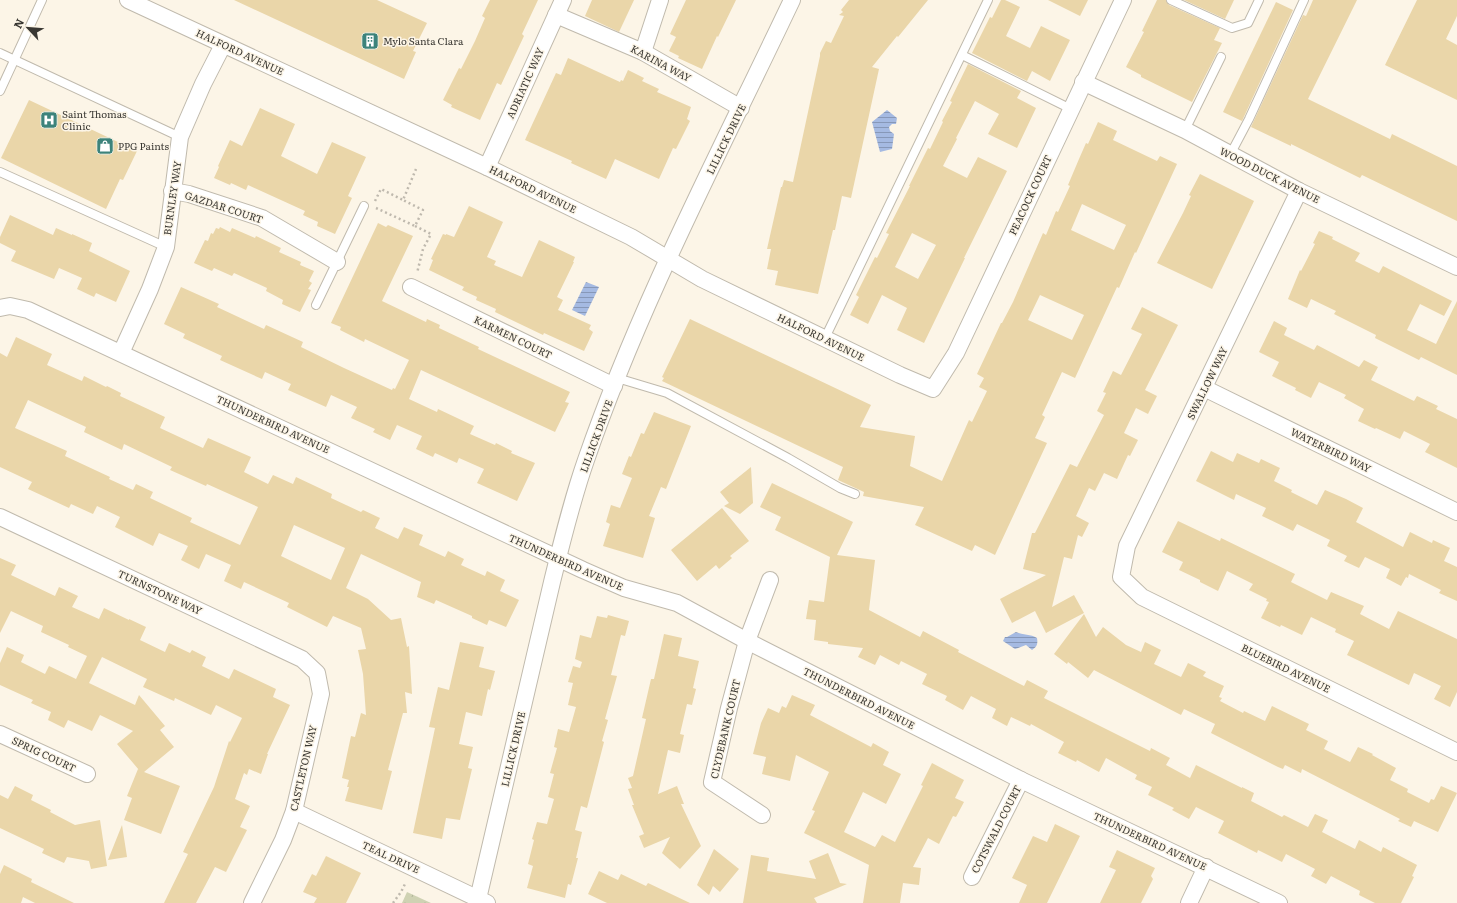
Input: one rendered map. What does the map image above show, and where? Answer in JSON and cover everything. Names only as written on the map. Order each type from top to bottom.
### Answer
[{"type":"street","name":"HALFORD AVENUE","points":[[128,0],[487,167],[631,237],[702,279],[900,375],[933,389]]},
{"type":"street","name":"ADRIATIC WAY","points":[[487,167],[563,0]]},
{"type":"street","points":[[643,52],[660,0]]},
{"type":"street","name":"LILLICK DRIVE","points":[[482,901],[558,559],[585,461],[616,382],[668,259],[792,0]]},
{"type":"street","name":"PEACOCK COURT","points":[[933,389],[956,353],[1083,82],[1124,0]]},
{"type":"street","name":"KARINA WAY","points":[[556,15],[643,52],[741,108]]},
{"type":"street","name":"BURNLEY WAY","points":[[121,353],[150,289],[166,247],[180,137],[203,84],[223,45]]},
{"type":"street","name":"WOOD DUCK AVENUE","points":[[1083,82],[1185,130],[1299,191],[1457,267]]},
{"type":"street","name":"GAZDAR COURT","points":[[172,191],[189,194],[262,218],[337,262]]},
{"type":"street","name":"SWALLOW WAY","points":[[1121,577],[1127,546],[1299,191]]},
{"type":"street","name":"KARMEN COURT","points":[[413,288],[616,382]]},
{"type":"street","name":"THUNDERBIRD AVENUE","points":[[0,308],[10,306],[28,310],[558,559],[624,588],[677,603],[747,641],[1021,780],[1279,903]]},
{"type":"street","name":"WATERBIRD WAY","points":[[1204,388],[1457,512]]},
{"type":"street","name":"TURNSTONE WAY","points":[[0,517],[302,659],[316,673]]},
{"type":"street","name":"BLUEBIRD AVENUE","points":[[1121,577],[1142,597],[1457,752]]},
{"type":"street","points":[[747,641],[770,580]]},
{"type":"street","name":"CLYDEBANK COURT","points":[[747,641],[729,708],[712,782],[762,814]]},
{"type":"street","name":"CASTLETON WAY","points":[[252,903],[283,840],[294,811],[321,694],[316,673]]},
{"type":"street","name":"SPRIG COURT","points":[[0,734],[87,774]]},
{"type":"street","name":"COTSWALD COURT","points":[[972,878],[1021,780]]},
{"type":"street","name":"TEAL DRIVE","points":[[294,811],[482,901]]},
{"type":"street","points":[[1189,903],[1206,867]]},
{"type":"lane","points":[[0,91],[42,0]]},
{"type":"lane","points":[[824,338],[988,0]]},
{"type":"lane","points":[[1171,0],[1232,28],[1248,23],[1259,0]]},
{"type":"lane","points":[[1230,155],[1249,119],[1304,0]]},
{"type":"lane","points":[[0,52],[180,137]]},
{"type":"lane","points":[[962,55],[1071,109]]},
{"type":"lane","points":[[1185,130],[1221,57]]},
{"type":"lane","points":[[0,172],[166,247]]},
{"type":"lane","points":[[316,305],[364,206]]},
{"type":"lane","points":[[616,382],[667,393],[788,458],[840,488],[855,494]]},
{"type":"path","points":[[403,200],[416,169]]},
{"type":"path","points":[[413,288],[423,250],[431,234],[373,206],[381,189],[423,210],[415,226]]},
{"type":"path","points":[[393,903],[401,892],[412,867]]},
{"type":"green space","points":[[407,892],[431,903],[402,903]]},
{"type":"water","points":[[887,110],[897,118],[896,124],[892,124],[889,127],[890,131],[894,134],[892,149],[880,152],[872,122]]},
{"type":"water","points":[[586,282],[599,287],[585,316],[572,310]]},
{"type":"water","points":[[1016,632],[1037,638],[1036,646],[1032,650],[1026,645],[1015,649],[1003,641],[1005,637]]},
{"type":"building","name":"Mylo Santa Clara","points":[[234,0],[377,0],[427,23],[413,51],[416,52],[404,79]]},
{"type":"building","points":[[490,0],[538,0],[522,34],[524,36],[501,85],[497,83],[480,120],[451,107],[452,105],[443,100],[475,41],[485,18],[482,16]]},
{"type":"building","points":[[592,0],[634,0],[619,32],[585,16]]},
{"type":"building","points":[[686,0],[736,0],[702,69],[678,58],[679,56],[669,51],[676,37],[670,34]]},
{"type":"building","points":[[849,0],[928,0],[872,67],[879,69],[851,198],[842,196],[835,230],[833,230],[818,294],[775,285],[778,271],[767,269],[771,249],[767,249],[781,187],[784,180],[793,182],[820,53],[826,41],[831,43],[844,16],[839,15],[843,12],[841,10]]},
{"type":"building","points":[[1001,0],[1005,0],[1020,7],[1006,36],[1030,48],[1041,26],[1070,40],[1050,81],[1032,71],[1027,81],[972,53],[990,17],[992,18]]},
{"type":"building","points":[[1048,0],[1088,0],[1080,16]]},
{"type":"building","points":[[1157,0],[1166,0],[1169,5],[1220,28],[1214,40],[1222,43],[1192,102],[1141,77],[1141,75],[1126,67],[1144,32],[1142,31]]},
{"type":"building","points":[[1184,0],[1234,0],[1225,19]]},
{"type":"building","points":[[1313,0],[1357,0],[1308,99],[1390,139],[1392,134],[1457,166],[1457,221],[1362,175],[1360,178],[1291,144],[1291,146],[1251,127],[1303,15],[1306,16]]},
{"type":"building","points":[[1417,0],[1457,0],[1457,16],[1446,39],[1457,45],[1457,100],[1385,65]]},
{"type":"building","points":[[1276,2],[1293,10],[1242,121],[1223,112]]},
{"type":"building","points":[[568,58],[620,82],[621,80],[623,81],[628,70],[644,78],[642,81],[659,89],[657,92],[691,107],[687,119],[690,121],[676,149],[673,148],[659,179],[615,159],[606,179],[571,163],[572,161],[525,140],[556,73],[561,75]]},
{"type":"building","points":[[968,64],[1021,91],[1017,98],[1036,108],[1017,148],[988,134],[999,114],[975,101],[956,138],[957,139],[943,166],[967,178],[978,157],[1007,171],[924,343],[897,330],[907,308],[882,295],[868,324],[850,315],[859,297],[856,295],[875,257],[877,258],[889,234],[886,233],[928,148],[930,149],[952,102],[950,101]],"holes":[[[912,233],[936,245],[918,279],[895,267]]]},
{"type":"building","points":[[29,100],[137,151],[123,180],[120,179],[106,209],[1,158]]},
{"type":"building","points":[[260,108],[295,124],[281,156],[317,174],[332,142],[366,157],[348,196],[352,198],[335,234],[317,226],[318,222],[303,215],[305,211],[248,185],[246,190],[231,183],[230,185],[214,178],[230,140],[242,146]]},
{"type":"building","points":[[1098,122],[1117,131],[1113,140],[1157,161],[1160,156],[1177,164],[1136,253],[1135,252],[1119,288],[1117,287],[1075,378],[1062,372],[1042,415],[1045,417],[1035,438],[1047,443],[995,555],[975,545],[972,551],[915,525],[924,507],[863,496],[864,492],[838,480],[843,467],[662,381],[664,378],[662,377],[690,319],[871,405],[860,427],[915,436],[910,466],[942,481],[969,420],[972,422],[987,391],[979,387],[984,378],[977,374],[1001,323],[1013,302],[1043,233],[1046,235],[1056,211],[1058,212],[1070,186],[1068,185],[1086,143],[1088,144]],"holes":[[[1082,204],[1126,225],[1114,250],[1071,230]],[[1040,295],[1084,315],[1072,340],[1028,320]]]},
{"type":"building","points":[[1200,174],[1254,201],[1212,289],[1157,263],[1183,213],[1191,196],[1189,195]]},
{"type":"building","points":[[469,206],[503,222],[487,257],[496,261],[494,265],[522,277],[539,240],[575,257],[557,297],[563,300],[558,310],[591,325],[589,329],[593,332],[584,351],[544,333],[543,335],[495,312],[496,309],[476,300],[477,297],[462,290],[464,287],[429,270],[433,260],[431,259],[443,234],[454,237]]},
{"type":"building","points":[[10,215],[53,235],[56,228],[92,243],[89,251],[130,271],[116,302],[96,293],[94,297],[77,289],[82,278],[59,268],[54,279],[11,261],[16,251],[0,243],[0,237]]},
{"type":"building","points":[[378,223],[386,227],[388,225],[413,236],[382,301],[426,322],[427,319],[440,325],[439,328],[479,347],[478,349],[570,392],[565,402],[569,403],[555,432],[421,370],[409,399],[437,412],[438,409],[474,426],[470,434],[495,445],[496,443],[512,451],[511,453],[535,463],[517,501],[477,483],[484,469],[459,458],[457,463],[435,453],[433,457],[416,449],[422,436],[397,425],[390,440],[373,432],[375,429],[351,418],[357,407],[331,395],[326,407],[288,390],[291,384],[265,372],[262,379],[220,360],[222,356],[183,338],[185,334],[164,324],[181,287],[219,304],[217,307],[264,329],[266,325],[303,342],[301,347],[344,368],[392,390],[393,388],[395,389],[409,360],[365,339],[364,342],[340,330],[341,327],[331,323]]},
{"type":"building","points":[[220,227],[230,232],[232,228],[255,238],[256,236],[281,248],[279,252],[301,262],[300,265],[314,271],[309,281],[312,283],[308,289],[311,290],[300,312],[282,304],[283,300],[266,291],[267,288],[234,273],[232,276],[214,268],[212,271],[194,263],[205,240],[208,241],[211,233],[213,234],[216,228],[219,229]]},
{"type":"building","points":[[1319,231],[1333,237],[1332,239],[1360,253],[1355,261],[1379,273],[1383,266],[1452,301],[1444,316],[1420,304],[1407,330],[1436,344],[1457,301],[1457,375],[1421,357],[1419,360],[1375,338],[1376,335],[1334,314],[1336,311],[1311,299],[1307,308],[1288,299],[1300,270],[1301,271],[1315,244],[1313,243]]},
{"type":"building","points":[[1142,307],[1178,325],[1145,390],[1157,396],[1148,414],[1136,408],[1124,433],[1138,440],[1130,456],[1128,455],[1117,479],[1104,473],[1095,491],[1089,488],[1076,516],[1089,523],[1082,537],[1078,535],[1072,559],[1064,557],[1052,607],[1074,595],[1084,613],[1046,633],[1035,611],[1012,623],[1000,599],[1046,575],[1023,569],[1032,533],[1035,533],[1070,464],[1077,467],[1104,415],[1097,411],[1106,393],[1103,392],[1113,371],[1121,375],[1142,334],[1131,329]]},
{"type":"building","points":[[1274,321],[1287,328],[1284,335],[1314,350],[1317,345],[1359,367],[1364,360],[1378,367],[1371,380],[1414,401],[1417,396],[1438,406],[1436,409],[1457,419],[1457,468],[1425,452],[1430,444],[1404,431],[1400,439],[1358,421],[1364,409],[1344,398],[1346,395],[1319,382],[1311,398],[1295,390],[1296,388],[1272,376],[1279,362],[1259,352]]},
{"type":"building","points":[[16,337],[52,354],[47,365],[82,381],[84,376],[106,387],[107,386],[121,393],[120,396],[165,417],[160,428],[203,448],[208,438],[251,457],[244,472],[268,484],[273,475],[293,484],[296,477],[332,494],[331,498],[361,512],[363,510],[380,518],[375,528],[398,539],[404,527],[423,535],[419,545],[445,557],[448,551],[464,559],[461,565],[485,576],[487,571],[505,580],[500,591],[519,600],[506,627],[489,620],[487,625],[472,618],[472,616],[436,600],[434,604],[417,597],[421,582],[361,554],[346,588],[368,599],[391,620],[401,618],[407,647],[409,646],[412,694],[405,692],[407,713],[403,713],[388,770],[392,771],[382,810],[345,801],[349,787],[347,787],[349,780],[342,778],[351,736],[355,737],[361,713],[366,715],[363,674],[358,650],[366,649],[361,628],[333,616],[327,627],[287,607],[289,603],[244,582],[241,589],[224,581],[231,565],[206,554],[199,569],[181,560],[188,546],[159,533],[153,546],[115,527],[120,517],[97,506],[93,514],[71,504],[69,508],[28,489],[32,482],[0,467],[0,353],[7,357]],"holes":[[[28,400],[86,427],[84,432],[122,450],[124,444],[172,467],[170,470],[206,486],[207,484],[258,507],[240,545],[190,522],[192,518],[150,498],[153,492],[136,484],[133,490],[109,479],[110,477],[65,456],[67,451],[15,428]],[[294,525],[345,548],[331,580],[281,556]]]},
{"type":"building","points":[[654,412],[691,426],[666,489],[661,487],[649,516],[655,518],[643,558],[603,546],[610,524],[606,522],[611,505],[620,508],[632,478],[622,474],[629,456],[631,457],[641,433],[644,434]]},
{"type":"building","points":[[1211,451],[1233,462],[1237,453],[1259,463],[1261,459],[1280,468],[1274,481],[1292,490],[1291,492],[1317,505],[1325,490],[1346,499],[1363,508],[1356,522],[1403,547],[1410,532],[1432,543],[1433,540],[1450,548],[1444,561],[1457,567],[1457,601],[1439,593],[1441,590],[1409,574],[1408,578],[1406,577],[1401,586],[1386,578],[1390,569],[1365,557],[1359,568],[1344,561],[1347,556],[1327,546],[1330,540],[1297,524],[1293,531],[1262,516],[1266,508],[1236,494],[1234,500],[1196,481]]},
{"type":"building","points":[[751,467],[753,503],[740,514],[724,506],[729,503],[720,492]]},
{"type":"building","points":[[772,483],[853,522],[837,555],[875,560],[869,610],[920,637],[923,631],[959,650],[958,652],[1024,686],[1027,680],[1048,691],[1044,698],[1150,751],[1151,748],[1170,758],[1166,765],[1190,778],[1196,765],[1254,793],[1251,801],[1282,817],[1284,815],[1308,827],[1315,814],[1328,820],[1322,832],[1355,849],[1359,840],[1381,852],[1383,847],[1417,865],[1412,876],[1414,877],[1401,903],[1375,903],[1359,895],[1360,891],[1331,876],[1326,884],[1311,876],[1315,869],[1286,854],[1282,862],[1258,850],[1257,853],[1218,833],[1224,821],[1196,807],[1189,819],[1172,810],[1174,808],[1148,795],[1152,787],[1135,779],[1137,775],[1106,758],[1099,772],[1077,760],[1076,762],[1058,753],[1064,742],[1031,724],[1030,726],[1011,717],[1007,726],[992,718],[996,709],[971,696],[963,710],[945,700],[947,696],[922,684],[927,674],[901,661],[899,665],[880,655],[875,665],[858,657],[863,648],[828,644],[828,642],[814,640],[816,620],[806,619],[809,600],[824,602],[830,557],[775,530],[781,517],[760,507]]},
{"type":"building","points":[[722,508],[749,541],[730,556],[732,558],[719,569],[716,565],[697,581],[671,550]]},
{"type":"building","points":[[1178,521],[1220,541],[1221,538],[1295,574],[1291,582],[1327,600],[1331,592],[1364,606],[1360,614],[1389,629],[1398,611],[1457,639],[1457,692],[1450,707],[1434,699],[1441,686],[1414,673],[1409,685],[1347,655],[1354,641],[1335,632],[1336,629],[1311,617],[1302,635],[1261,618],[1269,602],[1266,601],[1267,599],[1249,590],[1253,584],[1227,571],[1218,591],[1179,570],[1183,562],[1162,552]]},
{"type":"building","points":[[0,558],[16,565],[11,575],[55,596],[59,587],[78,596],[72,607],[99,619],[104,608],[129,619],[146,627],[140,640],[165,652],[169,643],[190,653],[192,650],[206,657],[202,666],[229,679],[234,669],[276,689],[273,697],[290,705],[267,754],[261,774],[249,769],[247,775],[244,773],[235,799],[250,806],[240,827],[247,830],[226,872],[215,867],[196,903],[164,903],[188,854],[183,852],[214,787],[229,741],[230,742],[242,718],[216,705],[211,715],[175,698],[174,701],[143,687],[147,679],[102,657],[89,683],[135,705],[139,695],[165,726],[160,730],[174,747],[144,772],[180,786],[161,834],[124,820],[132,798],[127,796],[138,769],[139,770],[117,744],[133,731],[100,715],[92,731],[68,720],[64,728],[48,720],[51,712],[31,703],[33,700],[0,685],[0,663],[7,647],[24,655],[21,662],[45,674],[49,666],[76,679],[87,656],[68,647],[69,645],[41,632],[43,626],[11,611],[0,633]]},
{"type":"building","points":[[1084,614],[1096,637],[1103,627],[1126,645],[1141,652],[1145,642],[1161,650],[1154,664],[1181,677],[1188,663],[1206,672],[1203,676],[1224,686],[1219,697],[1222,698],[1220,701],[1243,713],[1244,711],[1265,721],[1272,706],[1309,724],[1306,730],[1328,741],[1324,749],[1350,762],[1358,747],[1373,754],[1372,755],[1396,768],[1390,780],[1408,789],[1407,792],[1429,803],[1431,799],[1434,800],[1441,786],[1457,793],[1438,832],[1414,821],[1411,827],[1398,821],[1400,819],[1302,769],[1301,773],[1285,765],[1283,769],[1278,767],[1211,733],[1215,724],[1184,709],[1181,715],[1094,670],[1088,678],[1068,662],[1067,664],[1054,654]]},
{"type":"building","points":[[608,615],[629,621],[625,636],[621,635],[611,675],[617,676],[605,719],[608,720],[602,741],[604,742],[587,808],[581,806],[575,830],[582,832],[576,858],[578,858],[571,885],[568,884],[565,898],[527,888],[533,866],[528,864],[534,840],[532,839],[537,822],[547,824],[554,799],[548,797],[554,774],[550,773],[557,748],[554,747],[558,729],[569,732],[576,707],[568,705],[573,683],[568,682],[573,666],[580,668],[582,662],[575,659],[580,635],[591,638],[597,616],[607,618]]},
{"type":"building","points":[[664,634],[682,638],[678,656],[699,661],[693,688],[696,689],[692,705],[687,704],[680,734],[684,735],[680,753],[668,750],[658,794],[677,786],[684,804],[681,804],[701,846],[680,869],[662,853],[670,837],[644,848],[639,836],[644,834],[632,805],[634,805],[628,789],[632,788],[628,778],[633,776],[646,719],[642,718],[651,679],[654,679]]},
{"type":"building","points":[[460,642],[484,647],[479,667],[495,671],[490,690],[488,689],[482,716],[466,712],[459,744],[473,747],[468,768],[472,769],[460,820],[446,818],[442,839],[413,833],[435,728],[429,727],[438,687],[449,690]]},
{"type":"building","points":[[792,695],[815,705],[810,715],[871,747],[873,743],[889,752],[883,765],[901,774],[886,804],[863,792],[844,832],[875,847],[882,835],[895,842],[923,786],[921,785],[932,763],[964,780],[955,798],[964,802],[956,817],[953,816],[939,844],[928,838],[913,867],[921,868],[919,885],[903,883],[900,903],[863,903],[869,865],[804,833],[815,811],[812,810],[829,772],[796,755],[790,781],[762,774],[766,757],[753,754],[761,723],[768,708],[779,713],[782,706],[786,708]]},
{"type":"building","points":[[15,786],[33,795],[31,800],[75,825],[100,820],[107,866],[91,869],[89,861],[67,857],[64,863],[42,853],[44,849],[0,828],[0,795],[8,799]]},
{"type":"building","points":[[1055,824],[1080,836],[1047,903],[1019,903],[1027,885],[1012,878],[1033,836],[1047,842]]},
{"type":"building","points":[[122,825],[127,857],[108,860]]},
{"type":"building","points":[[714,849],[739,869],[720,892],[713,886],[709,895],[697,885]]},
{"type":"building","points":[[1117,850],[1155,868],[1151,876],[1153,879],[1141,903],[1100,903],[1116,870],[1109,867]]},
{"type":"building","points":[[828,853],[840,883],[847,884],[814,898],[817,903],[743,903],[751,855],[769,858],[767,871],[816,879],[809,861]]},
{"type":"building","points":[[326,856],[361,873],[346,903],[314,903],[317,898],[303,892],[312,874],[316,876]]},
{"type":"building","points":[[4,865],[32,879],[31,882],[74,903],[35,903],[23,897],[21,903],[0,903],[0,874]]},
{"type":"building","points":[[599,871],[618,880],[621,874],[646,886],[648,883],[690,903],[607,903],[588,894]]},
{"type":"place","name":"Mylo Santa Clara","points":[[370,41]]},
{"type":"place","name":"Saint Thomas Clinic","points":[[49,120]]},
{"type":"place","name":"PPG Paints","points":[[105,146]]}]
